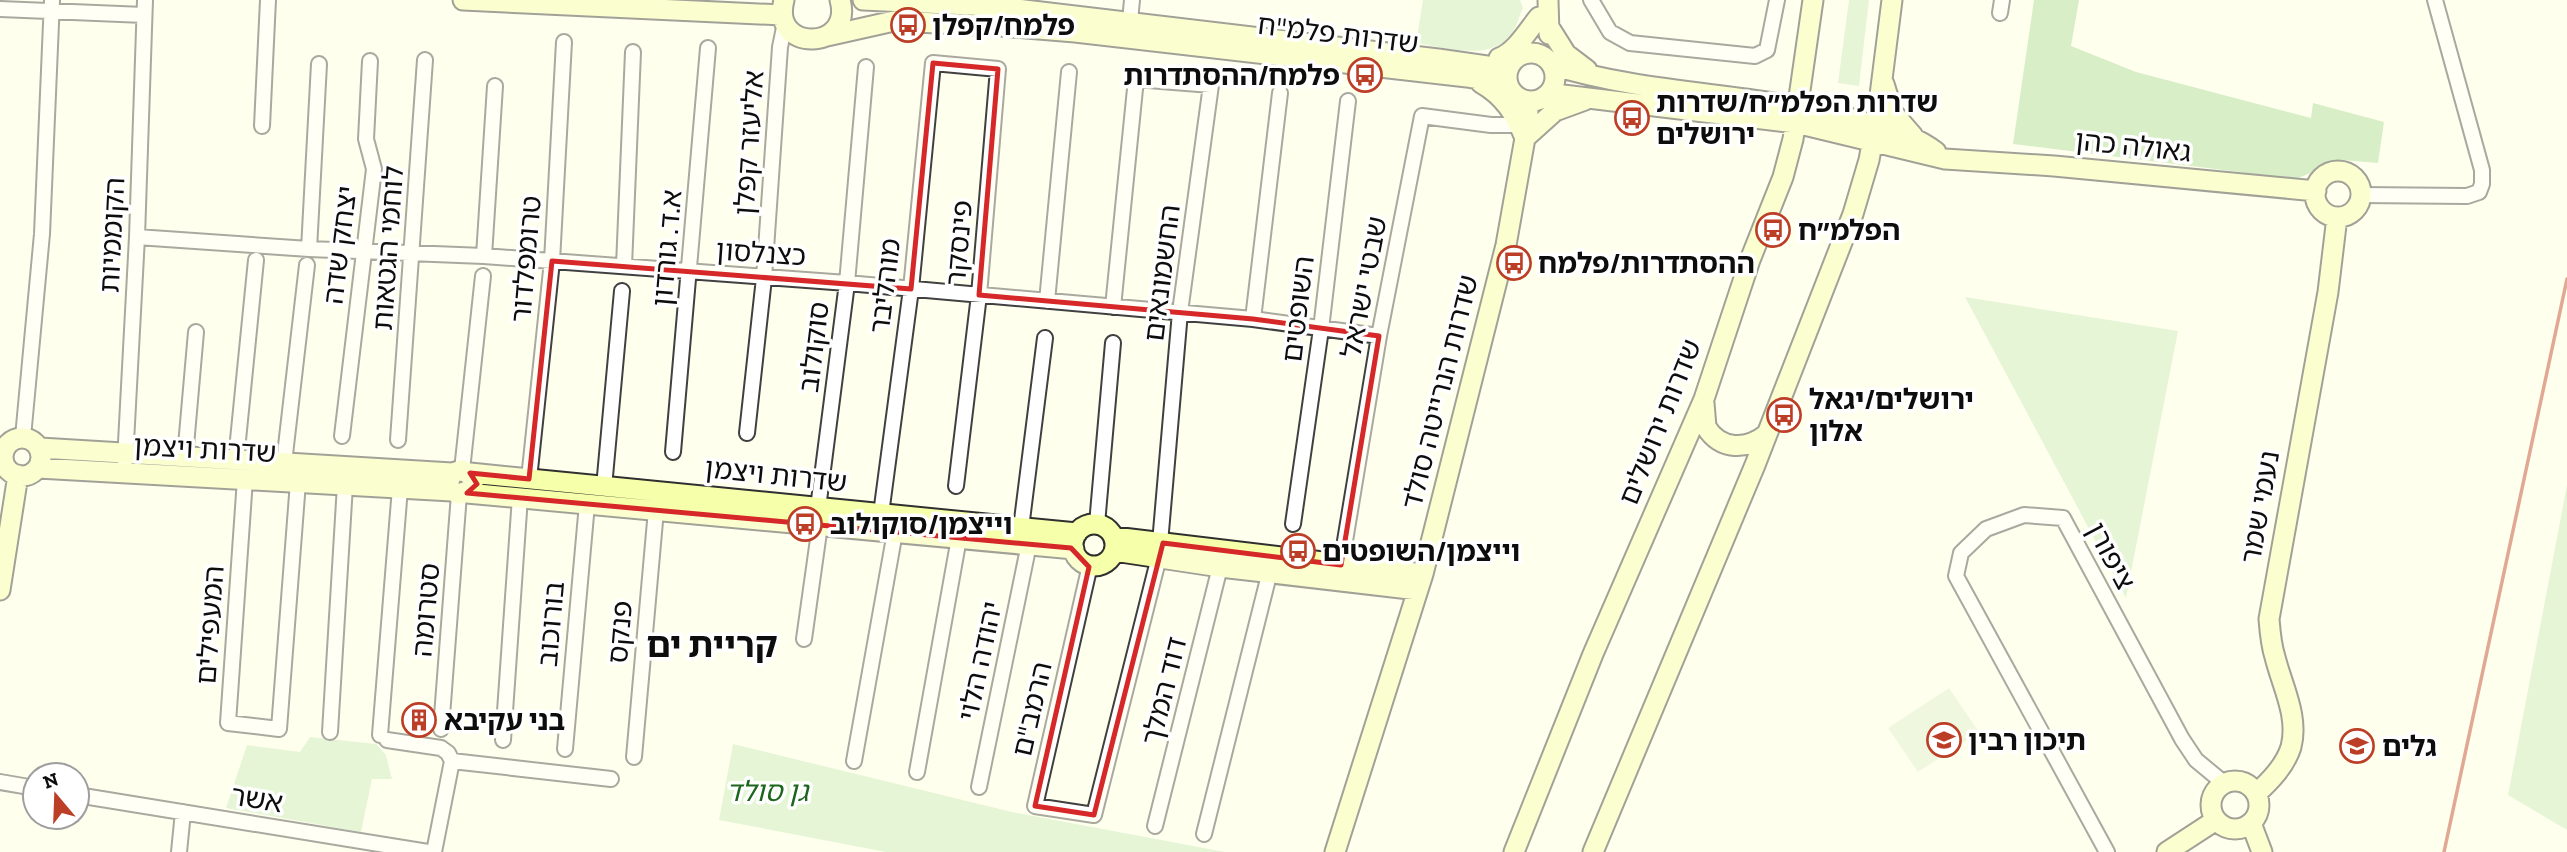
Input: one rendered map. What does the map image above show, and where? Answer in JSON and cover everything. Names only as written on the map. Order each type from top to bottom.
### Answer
[{"type":"street","name":"הקוממיות","points":[[125,463],[137,237],[145,0]]},
{"type":"street","points":[[262,126],[268,0]]},
{"type":"street","points":[[463,0],[784,13]]},
{"type":"street","points":[[827,36],[840,21],[840,0]]},
{"type":"street","name":"שדרות פלמ\"ח","points":[[863,0],[990,6],[1130,21],[1438,59],[1508,77]]},
{"type":"street","points":[[1130,21],[1132,0]]},
{"type":"street","points":[[1591,0],[1610,32],[1630,43],[1755,57],[1767,50],[1777,0]]},
{"type":"street","name":"שדרות ירושלים","points":[[1514,852],[1593,653],[1704,399],[1750,260],[1788,161],[1813,0]]},
{"type":"street","points":[[1593,852],[1678,654],[1845,238],[1861,191],[1873,134],[1892,0]]},
{"type":"street","points":[[2361,195],[2467,196],[2479,192],[2482,170],[2435,0]]},
{"type":"street","points":[[0,9],[52,5],[144,15]]},
{"type":"street","points":[[23,438],[42,234],[52,5]]},
{"type":"street","points":[[1543,11],[1566,54],[1583,68],[1606,79]]},
{"type":"street","points":[[1438,59],[1478,61],[1505,56],[1543,11]]},
{"type":"street","points":[[1538,99],[1555,84],[1543,59],[1543,11]]},
{"type":"street","name":"שדרות פלמ\"ח","points":[[784,13],[799,37],[818,40],[894,21],[1001,26],[1467,77],[1508,77]]},
{"type":"street","name":"אליעזר קפלן","points":[[747,433],[764,278],[779,47],[784,13]]},
{"type":"street","name":"טרומפלדור","points":[[529,479],[552,261],[564,42]]},
{"type":"street","name":"א.ד. גורדון","points":[[673,452],[708,48]]},
{"type":"street","points":[[624,266],[633,52]]},
{"type":"street","points":[[1797,115],[1761,118],[1563,95],[1538,99],[1516,96],[1508,77],[1518,56],[1543,59],[1606,79],[1797,115],[1873,134]]},
{"type":"street","name":"לוחמי הגטאות","points":[[398,440],[425,60]]},
{"type":"street","name":"יצחק שדה","points":[[342,436],[374,169],[366,139],[370,61]]},
{"type":"street","name":"מוהליבר","points":[[881,514],[911,289],[933,62]]},
{"type":"street","name":"פינסקר","points":[[933,62],[998,69],[979,295],[956,486]]},
{"type":"street","points":[[309,249],[319,64]]},
{"type":"street","name":"סוקולוב","points":[[804,639],[847,283],[866,67]]},
{"type":"street","points":[[1048,301],[1069,72]]},
{"type":"street","points":[[1467,77],[1498,93],[1515,115],[1522,132],[1556,111],[1591,99]]},
{"type":"street","name":"החשמונאים","points":[[1094,815],[1160,550],[1180,312],[1210,85],[1136,79],[1113,307]]},
{"type":"street","points":[[1861,191],[1881,165],[1916,146],[1894,113],[1882,79]]},
{"type":"street","points":[[484,256],[495,86]]},
{"type":"street","points":[[1253,319],[1280,93]]},
{"type":"street","name":"שדרות הנרייטה סולד","points":[[1335,852],[1421,582],[1506,245],[1522,132],[1538,99]]},
{"type":"street","name":"השופטים","points":[[1293,524],[1321,328],[1348,101]]},
{"type":"street","name":"שבטי ישראל","points":[[1341,565],[1379,337],[1422,116],[1522,132]]},
{"type":"street","points":[[1761,118],[1780,132],[1788,161]]},
{"type":"street","name":"גאולה כהן","points":[[1873,134],[1916,146],[1945,159],[2054,166],[2316,191]]},
{"type":"street","points":[[2343,172],[2356,180],[2361,195],[2356,208],[2337,217],[2323,211],[2316,199],[2316,191],[2322,178],[2328,174],[2343,172]]},
{"type":"street","name":"נעמי שמר","points":[[2256,794],[2273,778],[2291,747],[2293,727],[2290,707],[2274,654],[2269,619],[2328,292],[2337,217]]},
{"type":"street","name":"כצנלסון","points":[[137,237],[309,249],[484,256],[847,283],[1253,319],[1379,337]]},
{"type":"street","points":[[236,460],[256,260]]},
{"type":"street","points":[[284,463],[307,265]]},
{"type":"street","name":"סטרומה","points":[[441,729],[460,482],[483,276]]},
{"type":"street","points":[[604,486],[622,291]]},
{"type":"street","points":[[185,457],[196,332]]},
{"type":"street","name":"יהודה הלוי","points":[[979,787],[1025,536],[1045,338]]},
{"type":"street","points":[[1097,524],[1113,343]]},
{"type":"street","points":[[1704,399],[1706,427],[1722,443],[1733,447],[1745,446],[1757,442],[1767,434]]},
{"type":"street","points":[[23,438],[33,440],[39,458],[29,475],[18,475],[4,464],[4,451],[11,441],[23,438]]},
{"type":"street","name":"שדרות ויצמן","points":[[125,463],[185,457],[284,463],[460,482],[520,498],[656,510],[819,516],[881,514],[1076,541]]},
{"type":"street","name":"שדרות ויצמן","points":[[39,458],[125,463],[246,480],[400,488],[529,479],[604,486],[819,516],[895,532],[959,538],[1025,536]]},
{"type":"street","points":[[0,590],[18,475]]},
{"type":"street","name":"המעפילים","points":[[246,480],[228,723],[279,729],[298,482]]},
{"type":"street","points":[[330,732],[345,485]]},
{"type":"street","points":[[400,488],[384,738],[442,748],[452,761],[611,779]]},
{"type":"street","points":[[503,740],[520,498]]},
{"type":"street","name":"בורוכוב","points":[[565,748],[587,504]]},
{"type":"street","name":"פנקס","points":[[634,757],[656,510]]},
{"type":"street","name":"ציפורן","points":[[2107,852],[1956,576],[1961,553],[1986,529],[2024,515],[2063,518],[2182,738],[2196,760],[2225,784]]},
{"type":"street","points":[[1097,524],[1104,527],[1114,544],[1112,557],[1102,564],[1090,565],[1079,559],[1076,541],[1086,526],[1097,524]]},
{"type":"street","points":[[854,761],[895,532]]},
{"type":"street","points":[[916,772],[959,538]]},
{"type":"street","points":[[1114,544],[1341,565],[1421,582]]},
{"type":"street","points":[[1160,550],[1220,567],[1421,582]]},
{"type":"street","name":"הרמב\"ם","points":[[1090,565],[1035,806],[1094,815]]},
{"type":"street","name":"דוד המלך","points":[[1155,826],[1220,567]]},
{"type":"street","points":[[1205,835],[1270,571]]},
{"type":"street","points":[[434,852],[452,761]]},
{"type":"street","points":[[0,782],[21,786]]},
{"type":"street","points":[[2225,784],[2245,784],[2256,794],[2258,810],[2250,823],[2236,829],[2228,828],[2216,820],[2212,813],[2212,798],[2225,784]]},
{"type":"street","name":"אשר","points":[[91,797],[429,852]]},
{"type":"street","points":[[179,852],[183,812]]},
{"type":"street","points":[[2167,852],[2216,820]]},
{"type":"street","points":[[2250,823],[2262,852]]},
{"type":"highlighted area","points":[[933,63],[998,69],[979,295],[1253,319],[1379,336],[1341,565],[1163,543],[1094,815],[1035,806],[1089,567],[1071,548],[467,493],[477,484],[470,473],[529,479],[552,261],[911,289]]},
{"type":"green space","points":[[1423,0],[1520,0],[1523,8],[1514,30],[1503,42],[1480,50],[1453,50],[1416,43]]},
{"type":"green space","points":[[1849,0],[1869,0],[1859,86],[1838,83]]},
{"type":"green space","points":[[2034,0],[2079,0],[2071,46],[2136,72],[2311,118],[2313,103],[2384,122],[2378,163],[2342,160],[2296,179],[2013,144]]},
{"type":"green space","points":[[1965,297],[2178,331],[2126,598]]},
{"type":"green space","points":[[2567,485],[2567,830],[2508,795]]},
{"type":"green space","points":[[1949,688],[1979,732],[1918,772],[1888,728]]},
{"type":"green space","points":[[310,737],[376,744],[386,755],[392,779],[372,779],[361,832],[226,808],[247,745],[300,752]]},
{"type":"green space","name":"גן סולד","points":[[733,744],[1012,812],[1225,852],[886,852],[719,820]]},
{"type":"railway","points":[[2444,852],[2567,279]]},
{"type":"place","name":"פלמח/קפלן","points":[[908,25]]},
{"type":"place","name":"פלמח/ההסתדרות","points":[[1365,75]]},
{"type":"place","name":"שדרות הפלמ״ח/שדרות ירושלים","points":[[1632,118]]},
{"type":"place","name":"הפלמ״ח","points":[[1773,230]]},
{"type":"place","name":"ההסתדרות/פלמח","points":[[1514,263]]},
{"type":"place","name":"ירושלים/יגאל אלון","points":[[1784,415]]},
{"type":"place","name":"וייצמן/סוקולוב","points":[[805,524]]},
{"type":"place","name":"וייצמן/השופטים","points":[[1298,551]]},
{"type":"place","name":"בני עקיבא","points":[[419,720]]},
{"type":"place","name":"תיכון רבין","points":[[1944,740]]},
{"type":"place","name":"גלים","points":[[2357,746]]},
{"type":"district","name":"קריית ים","points":[[712,645]]}]
